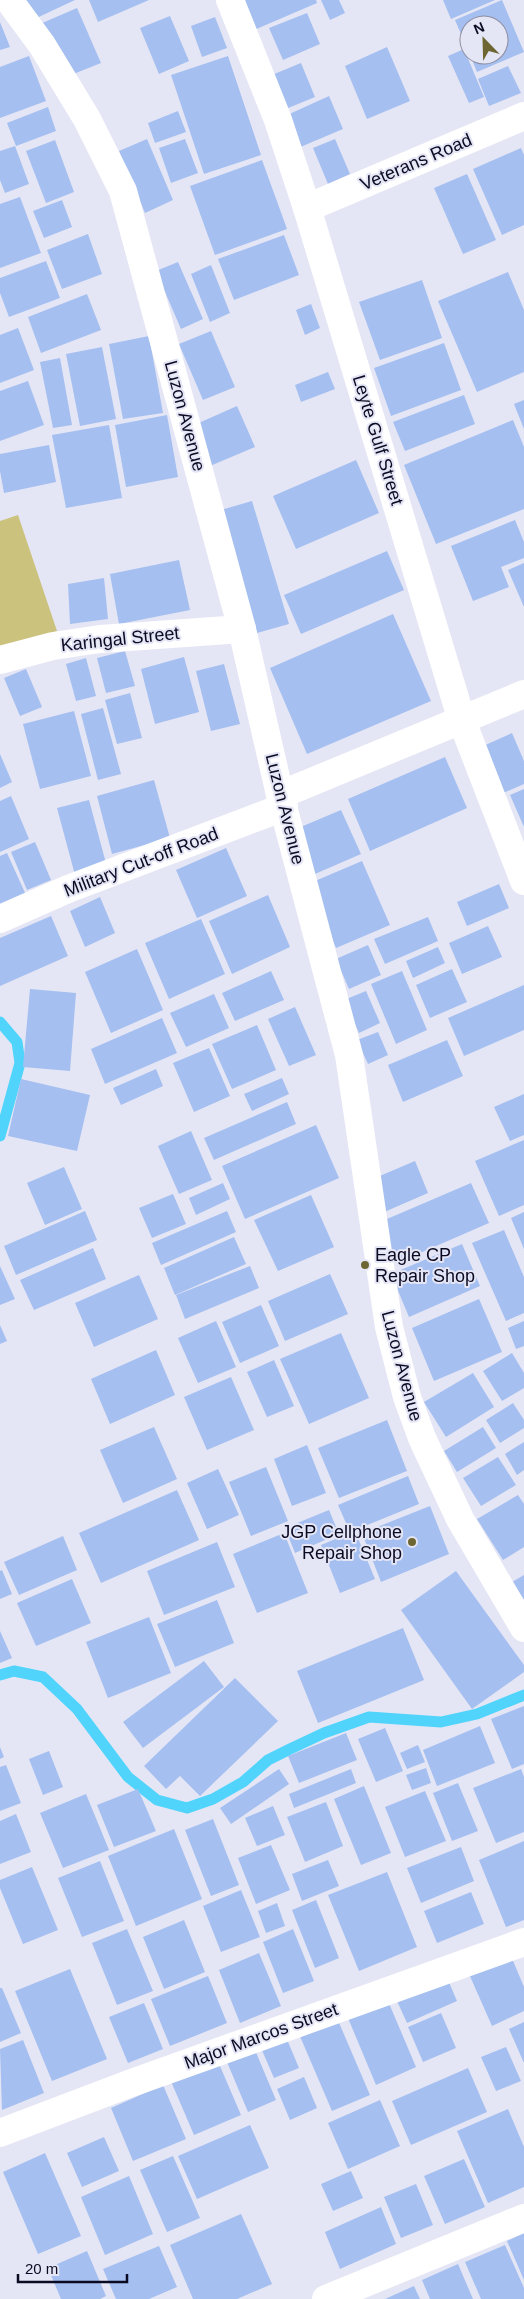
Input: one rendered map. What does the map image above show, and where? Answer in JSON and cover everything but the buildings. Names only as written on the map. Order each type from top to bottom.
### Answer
[{"type":"street","name":"Luzon Avenue","points":[[9,0],[42,45],[87,119],[123,191],[242,629],[282,801],[349,1055],[389,1327],[407,1397],[426,1446],[460,1519],[524,1628]]},
{"type":"street","name":"Leyte Gulf Street","points":[[230,0],[278,120],[307,208],[462,721],[524,881]]},
{"type":"street","name":"Veterans Road","points":[[307,208],[524,116]]},
{"type":"street","name":"Karingal Street","points":[[0,660],[53,646],[100,639],[242,629]]},
{"type":"street","name":"Military Cut-off Road","points":[[0,919],[282,801],[524,694]]},
{"type":"street","name":"Major Marcos Street","points":[[0,2133],[126,2085],[524,1942]]},
{"type":"street","points":[[326,2299],[524,2218]]},
{"type":"shaded area","points":[[18,515],[57,631],[0,650],[0,521]]},
{"type":"waterway","points":[[0,1022],[17,1042],[20,1063],[0,1136]]},
{"type":"waterway","points":[[0,1675],[14,1671],[43,1677],[77,1709],[128,1777],[157,1800],[187,1808],[213,1799],[243,1782],[268,1760],[324,1733],[369,1717],[441,1722],[477,1714],[524,1695]]},
{"type":"place","name":"Eagle CP Repair Shop","points":[[365,1265]]},
{"type":"place","name":"JGP Cellphone Repair Shop","points":[[412,1542]]}]
